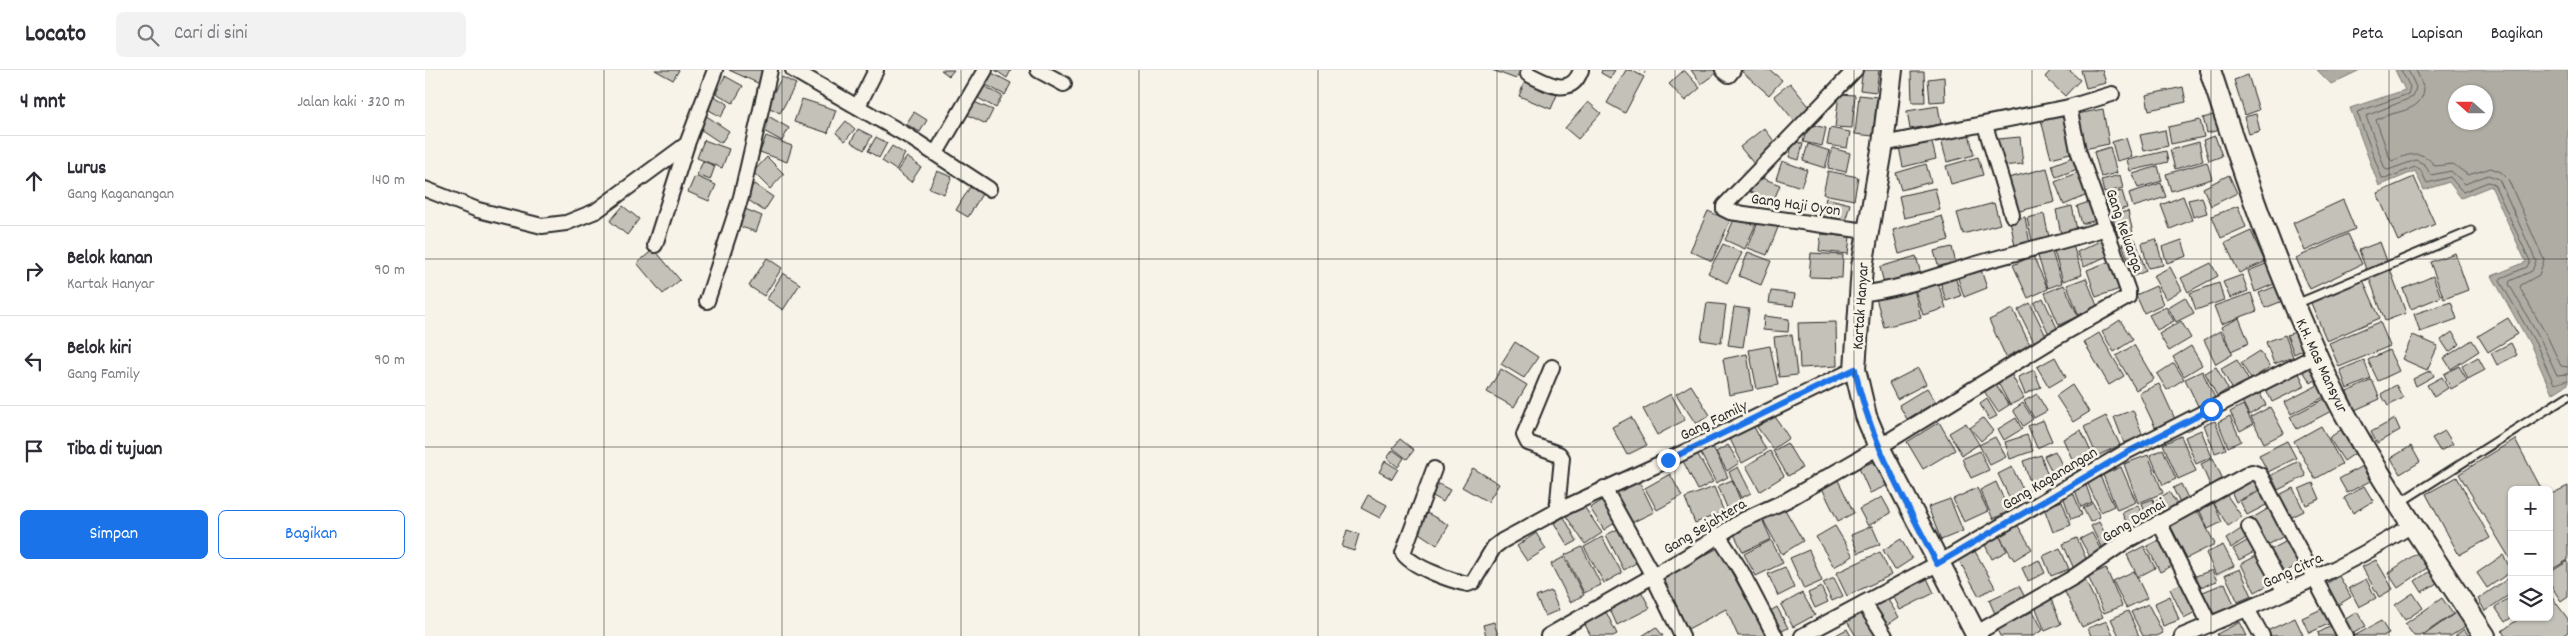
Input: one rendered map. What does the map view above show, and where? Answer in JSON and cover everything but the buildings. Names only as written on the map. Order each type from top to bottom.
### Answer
[{"type":"main road","name":"Kartak Hanyar","points":[[1892,70],[1883,144],[1866,231],[1859,294],[1855,369],[1864,407],[1879,447],[1937,564],[1976,635]]},
{"type":"main road","name":"K.H. Mas Mansyur","points":[[2210,70],[2247,183],[2295,305],[2343,412],[2412,525],[2485,636]]},
{"type":"street","points":[[655,245],[687,144],[715,70]]},
{"type":"street","points":[[707,300],[741,197],[770,70]]},
{"type":"street","points":[[793,70],[936,153],[989,189]]},
{"type":"street","points":[[858,106],[876,70]]},
{"type":"street","points":[[936,153],[985,70]]},
{"type":"street","points":[[1037,70],[1063,84]]},
{"type":"street","points":[[1528,74],[1547,84],[1567,86],[1578,80],[1581,70]]},
{"type":"street","points":[[1723,70],[1729,75],[1733,70]]},
{"type":"street","name":"Gang Haji Oyon","points":[[1855,70],[1724,206],[1724,209],[1730,212],[1866,231]]},
{"type":"street","points":[[1883,144],[2069,107],[2112,94]]},
{"type":"street","name":"Gang Keluarga","points":[[1879,447],[2054,339],[2125,300],[2129,291],[2078,150],[2069,107]]},
{"type":"street","points":[[1985,125],[2012,215]]},
{"type":"street","points":[[425,189],[487,213],[542,226],[566,223],[596,211],[687,144]]},
{"type":"street","points":[[1859,294],[1882,292],[1916,284],[1965,267],[2049,246],[2106,228]]},
{"type":"street","name":"Gang Kaganangan","points":[[1802,636],[1937,564],[2124,454],[2317,355]]},
{"type":"street","points":[[1551,367],[1524,435],[1527,443],[1559,454],[1562,458],[1557,511]]},
{"type":"street","name":"Gang Family","points":[[1434,469],[1403,553],[1413,562],[1461,582],[1473,582],[1494,547],[1557,511],[1668,460],[1855,369]]},
{"type":"street","name":"Gang Sejahtera","points":[[1548,636],[1653,576],[1741,521],[1787,500],[1879,447]]},
{"type":"street","name":"Gang Damai","points":[[1976,635],[2074,577],[2123,543],[2252,472],[2260,475],[2345,636]]},
{"type":"street","points":[[1604,488],[1653,576],[1682,636]]},
{"type":"street","points":[[2159,522],[2210,624]]},
{"type":"street","name":"Gang Citra","points":[[2182,636],[2247,609],[2368,553],[2412,525]]},
{"type":"street","points":[[2249,527],[2285,592]]},
{"type":"street","points":[[1718,535],[1741,571],[1775,636]]},
{"type":"street","points":[[1864,603],[1885,636]]},
{"type":"street","points":[[2247,609],[2262,636]]},
{"type":"lane","points":[[2295,305],[2471,231]]},
{"type":"lane","points":[[2399,503],[2568,396]]},
{"type":"path","points":[[1640,70],[1645,73]]},
{"type":"water","points":[[2317,70],[2360,70],[2331,84]]},
{"type":"water","points":[[2395,70],[2568,70],[2568,384],[2552,394],[2531,346],[2492,276],[2526,262],[2491,186],[2461,198],[2449,182],[2424,190],[2415,171],[2379,186],[2350,108],[2405,90]]},
{"type":"route","points":[[1668,460],[1855,369],[1867,416],[1879,447],[1937,564],[2124,454],[2211,409]]}]
